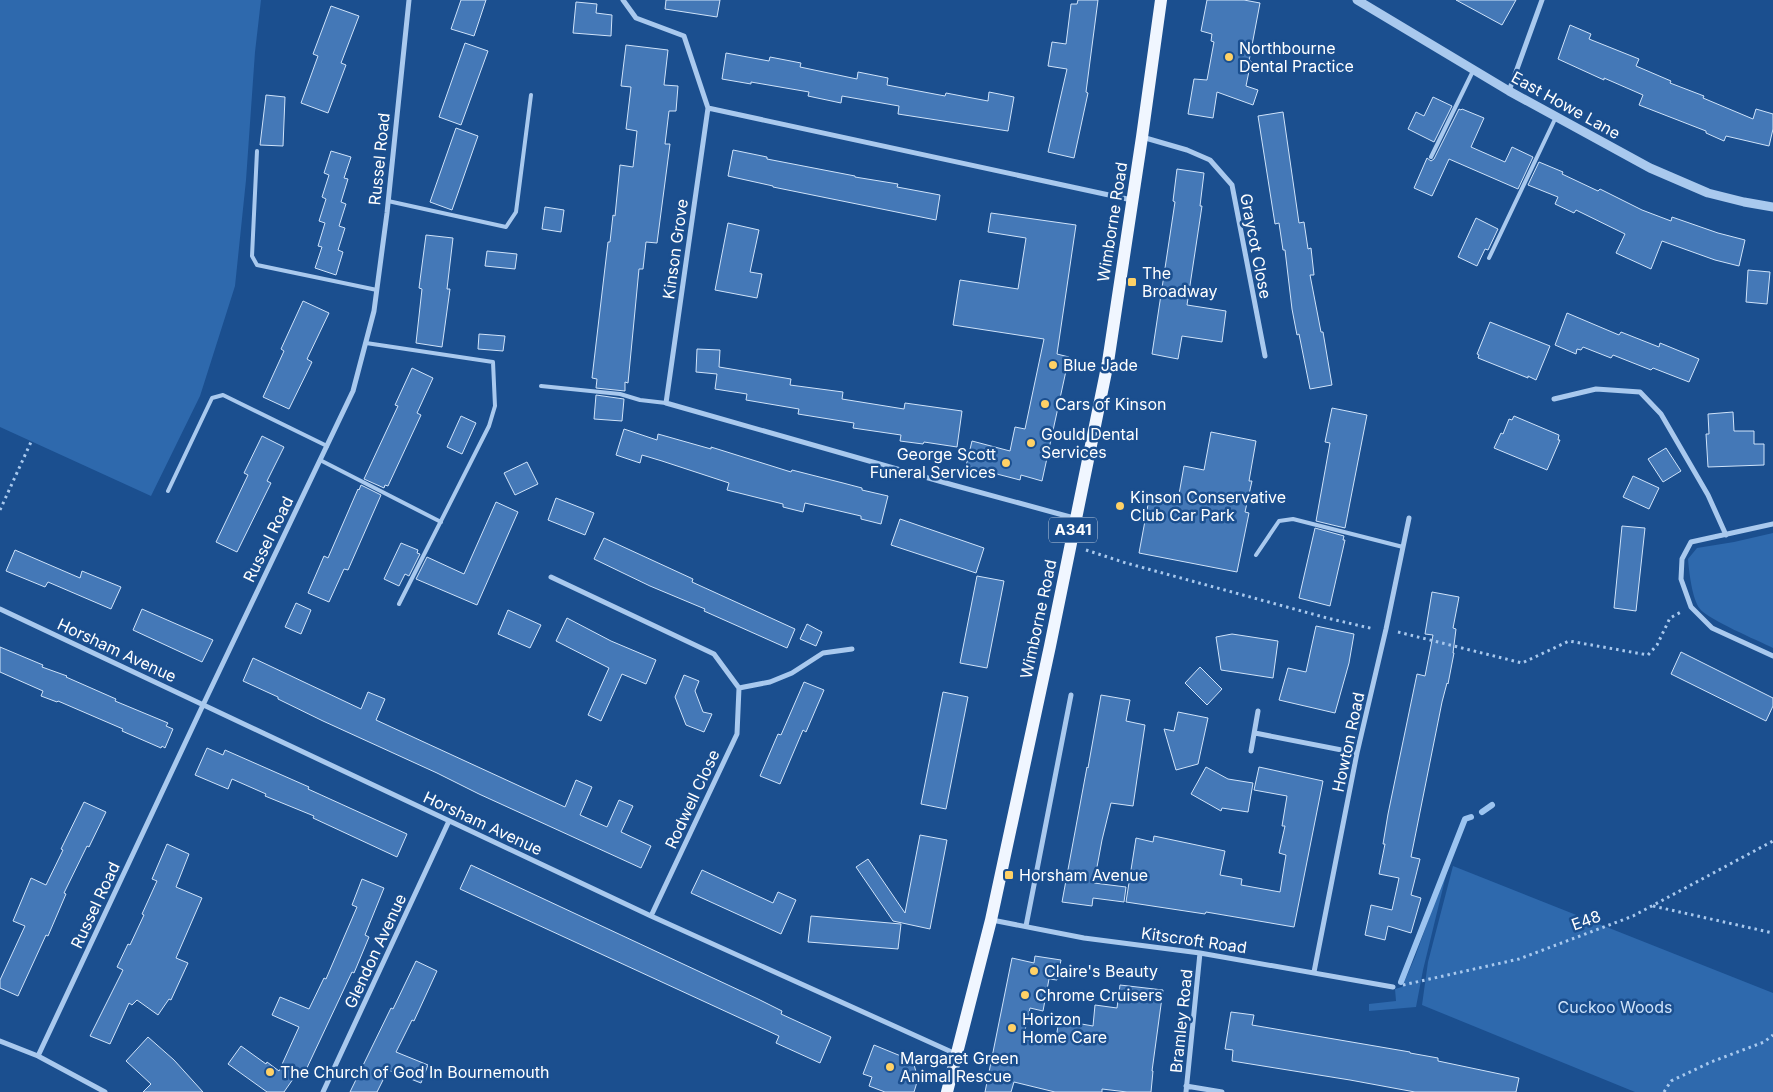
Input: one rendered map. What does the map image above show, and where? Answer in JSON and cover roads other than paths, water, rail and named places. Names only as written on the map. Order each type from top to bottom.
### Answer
[{"type":"main road","name":"Wimborne Road","points":[[947,1092],[991,920],[1050,646],[1108,362],[1161,0]]},
{"type":"street","name":"Russel Road","points":[[38,1056],[353,391],[374,310],[377,290],[409,0]]},
{"type":"street","points":[[623,0],[636,18],[684,36],[708,108],[1132,200]]},
{"type":"street","name":"East Howe Lane","points":[[1357,0],[1509,91],[1650,168],[1708,193],[1773,207]]},
{"type":"street","points":[[1509,91],[1542,0]]},
{"type":"street","name":"Kinson Grove","points":[[666,403],[708,108]]},
{"type":"street","name":"Graycot Close","points":[[1142,137],[1187,150],[1210,160],[1232,185],[1265,356]]},
{"type":"street","points":[[1554,399],[1596,389],[1640,392],[1661,414],[1708,495],[1726,535]]},
{"type":"street","points":[[666,403],[1075,518]]},
{"type":"street","name":"Howton Road","points":[[1314,972],[1358,753],[1409,518]]},
{"type":"street","points":[[1773,524],[1691,542],[1682,559],[1681,579],[1691,607],[1712,628],[1773,656]]},
{"type":"street","points":[[551,577],[714,654],[739,688],[770,682],[792,673],[823,652],[852,648]]},
{"type":"street","name":"Horsham Avenue","points":[[0,610],[651,916],[957,1055]]},
{"type":"street","name":"Rodwell Close","points":[[651,916],[736,734],[739,688]]},
{"type":"street","points":[[1026,926],[1071,695]]},
{"type":"street","points":[[1250,750],[1258,711]]},
{"type":"street","points":[[1255,733],[1358,753]]},
{"type":"street","name":"Glendon Avenue","points":[[323,1092],[449,821]]},
{"type":"street","name":"Kitscroft Road","points":[[991,920],[1084,938],[1200,953],[1393,987]]},
{"type":"street","name":"Bramley Road","points":[[1186,1089],[1200,953]]},
{"type":"street","points":[[0,1041],[38,1056],[105,1092]]},
{"type":"street","points":[[1186,1089],[1222,1092]]},
{"type":"lane","points":[[1431,156],[1473,70]]},
{"type":"lane","points":[[388,201],[506,226],[516,212],[530,95]]},
{"type":"lane","points":[[1490,258],[1556,117]]},
{"type":"lane","points":[[257,151],[252,256],[257,265],[377,290]]},
{"type":"lane","points":[[366,343],[494,362],[495,406],[489,426],[399,604]]},
{"type":"lane","points":[[541,386],[620,394],[640,400],[666,403]]},
{"type":"lane","points":[[168,491],[212,398],[223,395],[327,446]]},
{"type":"lane","points":[[320,460],[441,522]]},
{"type":"lane","points":[[1256,555],[1279,521],[1293,519],[1403,547]]},
{"type":"waterway","points":[[1482,812],[1492,805]]},
{"type":"waterway","points":[[1401,982],[1465,819],[1471,817]]},
{"type":"place","name":"Northbourne Dental Practice","points":[[1229,57]]},
{"type":"place","name":"The Broadway","points":[[1132,282]]},
{"type":"place","name":"Blue Jade","points":[[1053,365]]},
{"type":"place","name":"Cars of Kinson","points":[[1045,404]]},
{"type":"place","name":"Gould Dental Services","points":[[1031,443]]},
{"type":"place","name":"George Scott Funeral Services","points":[[1006,463]]},
{"type":"place","name":"Kinson Conservative Club Car Park","points":[[1120,506]]},
{"type":"place","name":"Horsham Avenue","points":[[1009,875]]},
{"type":"place","name":"Claire's Beauty","points":[[1034,971]]},
{"type":"place","name":"Chrome Cruisers","points":[[1025,995]]},
{"type":"place","name":"Horizon Home Care","points":[[1012,1028]]},
{"type":"place","name":"Margaret Green Animal Rescue","points":[[890,1067]]},
{"type":"place","name":"The Church of God In Bournemouth","points":[[270,1072]]},
{"type":"park label","name":"Cuckoo Woods","points":[[1615,1007]]}]
